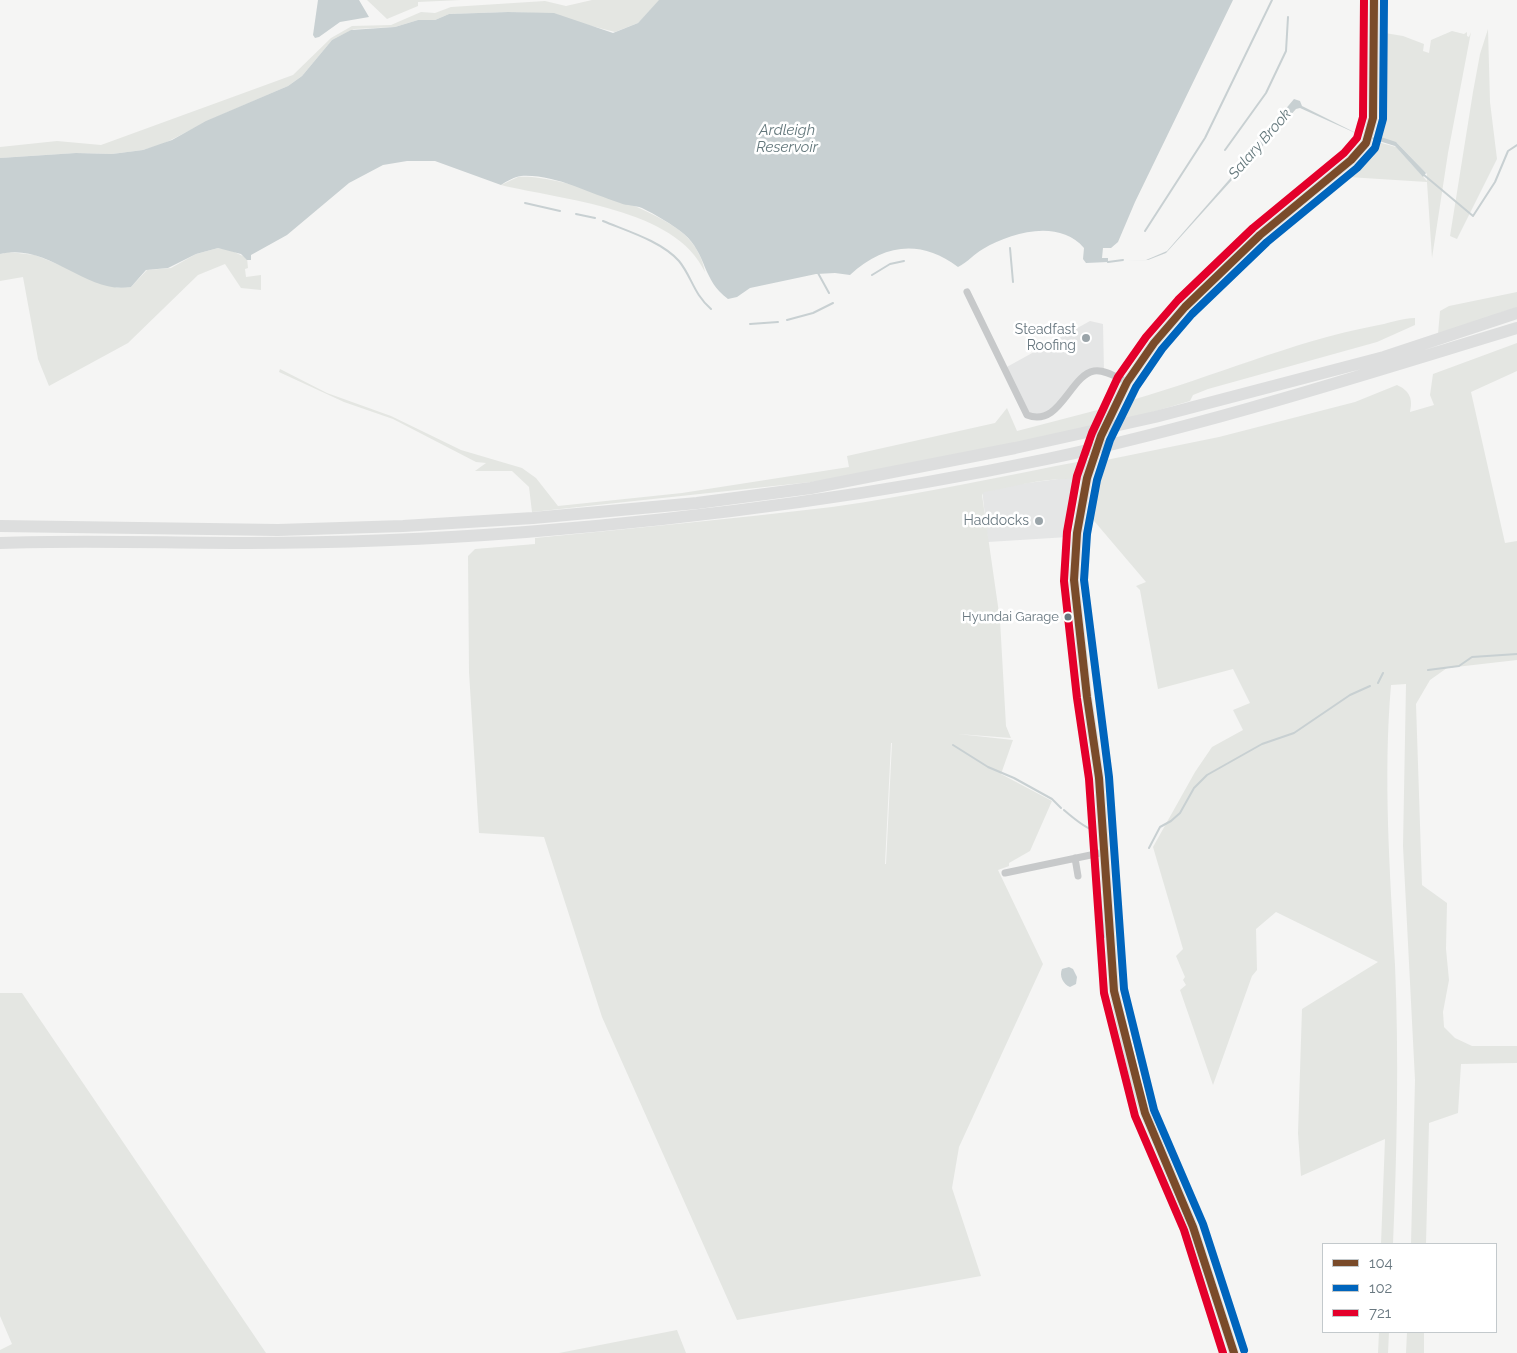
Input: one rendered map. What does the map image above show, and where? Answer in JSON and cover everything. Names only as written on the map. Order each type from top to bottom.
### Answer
[{"type":"highway","points":[[0,526],[278,530],[403,526],[533,518],[697,503],[811,488],[1015,448],[1155,417],[1384,357],[1517,313]]},
{"type":"highway","points":[[0,543],[254,543],[460,536],[683,516],[814,500],[917,484],[1048,458],[1163,432],[1329,386],[1517,328]]},
{"type":"main road","points":[[1234,1353],[1193,1227],[1148,1120],[1125,1042],[1112,976],[1099,853],[1099,778],[1087,697],[1074,580],[1077,533],[1088,478],[1102,436],[1127,382],[1154,343],[1185,307],[1272,224],[1351,160],[1366,143],[1373,118],[1374,0]]},
{"type":"street","points":[[967,292],[1027,416],[1039,416],[1056,409],[1086,374],[1095,370],[1104,371],[1127,382]]},
{"type":"street","points":[[1005,872],[1099,853]]},
{"type":"street","points":[[1074,858],[1078,876]]},
{"type":"shaded area","points":[[367,0],[461,0],[418,2],[418,6],[387,19]]},
{"type":"shaded area","points":[[592,0],[660,0],[638,23],[615,32],[572,21],[556,14],[508,12],[449,14],[435,20],[418,20],[395,27],[354,29],[332,40],[302,76],[288,86],[212,119],[163,144],[143,150],[112,154],[76,153],[0,158],[0,147],[57,141],[101,145],[293,75],[331,38],[352,26],[391,25],[421,12],[435,13],[451,7],[545,1],[566,6]]},
{"type":"shaded area","points":[[1488,29],[1490,102],[1497,159],[1457,239],[1450,236],[1473,92],[1480,54]]},
{"type":"shaded area","points":[[1452,31],[1464,34],[1467,32],[1469,37],[1471,32],[1448,153],[1432,258],[1427,182],[1348,177],[1373,157],[1378,142],[1396,147],[1427,181],[1427,174],[1397,143],[1380,138],[1385,120],[1385,33],[1403,36],[1424,44],[1423,51],[1429,53],[1431,40]]},
{"type":"shaded area","points":[[518,177],[556,181],[580,187],[630,204],[652,214],[671,225],[689,239],[698,252],[705,272],[690,251],[669,234],[644,220],[585,202],[501,185]]},
{"type":"shaded area","points":[[218,248],[230,250],[247,258],[248,268],[245,269],[246,277],[261,275],[261,290],[241,288],[225,264],[198,275],[128,343],[49,386],[38,359],[23,277],[0,281],[0,254],[9,252],[35,255],[117,288],[131,287],[147,270],[171,268],[196,254]]},
{"type":"shaded area","points":[[1517,292],[1517,307],[1438,334],[1440,311],[1449,306]]},
{"type":"shaded area","points":[[1415,318],[1415,325],[1377,342],[1208,389],[1193,395],[1190,401],[1122,421],[1132,400],[1313,341]]},
{"type":"shaded area","points":[[1090,321],[1103,324],[1104,371],[1087,374],[1056,409],[1031,417],[1005,368]]},
{"type":"shaded area","points":[[1517,343],[1517,371],[1471,392],[1505,543],[1517,541],[1517,660],[1447,668],[1430,680],[1416,704],[1422,885],[1447,903],[1446,949],[1449,980],[1443,1012],[1444,1027],[1455,1038],[1472,1046],[1517,1046],[1517,1063],[1461,1064],[1458,1113],[1429,1123],[1426,1243],[1411,1243],[1415,1080],[1403,846],[1406,684],[1391,685],[1387,790],[1396,1000],[1396,1139],[1393,1243],[1381,1243],[1385,1139],[1301,1176],[1298,1133],[1302,1009],[1378,962],[1276,912],[1256,929],[1257,970],[1252,976],[1213,1085],[1180,990],[1186,985],[1183,980],[1185,977],[1176,956],[1183,949],[1153,847],[1195,772],[1212,747],[1243,730],[1233,710],[1250,703],[1233,669],[1158,689],[1140,590],[1136,586],[1146,582],[1089,515],[1095,486],[1106,460],[1219,437],[1355,402],[1397,385],[1410,396],[1410,412],[1434,405],[1430,395],[1433,374]]},
{"type":"shaded area","points":[[280,369],[327,393],[391,416],[461,450],[522,468],[536,478],[558,506],[682,493],[849,467],[847,456],[995,423],[1007,408],[1017,431],[1109,407],[1098,431],[830,480],[532,512],[529,487],[512,471],[475,471],[486,463],[476,462],[393,419],[344,402],[279,372]]},
{"type":"shaded area","points":[[1088,460],[1083,480],[1047,480],[984,492],[982,495],[1000,620],[1006,726],[1011,738],[958,734],[1013,740],[1001,774],[1052,801],[1030,851],[1009,863],[1009,866],[998,870],[1043,964],[959,1147],[952,1188],[981,1276],[737,1320],[602,1017],[544,837],[479,833],[469,672],[468,556],[475,549],[535,544],[535,538],[832,507],[928,491]],"holes":[[[891,743],[886,864],[885,864]]]},
{"type":"shaded area","name":"Haddocks","points":[[1081,476],[1068,537],[988,542],[982,489]]},
{"type":"shaded area","points":[[0,993],[22,993],[266,1353],[0,1353],[0,1350],[12,1344],[0,1316]]},
{"type":"shaded area","points":[[677,1330],[686,1353],[559,1353]]},
{"type":"shaded area","points":[[1379,1333],[1389,1333],[1388,1353],[1378,1353]]},
{"type":"shaded area","points":[[1407,1333],[1424,1333],[1424,1353],[1406,1353]]},
{"type":"water","points":[[318,0],[359,0],[369,17],[340,22],[315,38],[313,35]]},
{"type":"water","name":"Ardleigh Reservoir","points":[[659,0],[1233,0],[1135,202],[1118,242],[1111,248],[1103,248],[1102,258],[1108,258],[1108,262],[1086,263],[1083,259],[1084,248],[1074,239],[1049,231],[1035,231],[995,243],[958,267],[930,252],[902,249],[889,251],[876,257],[850,275],[835,273],[816,274],[750,288],[737,297],[728,299],[713,284],[697,250],[684,234],[642,208],[623,204],[559,181],[534,176],[516,177],[501,185],[435,161],[407,161],[383,165],[349,183],[287,235],[251,255],[251,260],[247,260],[241,254],[218,248],[196,254],[168,268],[146,270],[131,287],[114,287],[98,284],[35,255],[18,252],[0,254],[0,158],[76,153],[112,154],[143,150],[172,140],[206,121],[288,86],[302,76],[332,40],[351,30],[395,27],[418,20],[435,20],[449,14],[508,12],[554,13],[613,33],[638,23]]},
{"type":"water","points":[[1294,99],[1300,101],[1302,106],[1362,136],[1300,108],[1296,109],[1166,253],[1148,260],[1121,261],[1146,260],[1167,251],[1248,158],[1246,156]]},
{"type":"water","points":[[1381,137],[1396,142],[1426,173],[1423,177],[1395,146],[1379,141]]},
{"type":"water","points":[[1069,967],[1073,969],[1077,977],[1076,984],[1070,987],[1061,977],[1062,969]]},
{"type":"waterway","points":[[1145,231],[1205,138],[1272,0]]},
{"type":"waterway","points":[[1225,150],[1266,93],[1286,51],[1288,17]]},
{"type":"waterway","name":"Salary Brook","points":[[1371,138],[1381,140]]},
{"type":"waterway","name":"Salary Brook","points":[[1424,175],[1473,216],[1495,182],[1508,151],[1517,145]]},
{"type":"waterway","points":[[525,203],[560,211]]},
{"type":"waterway","points":[[576,214],[595,218]]},
{"type":"waterway","points":[[603,221],[643,237],[672,254],[683,267],[700,297],[711,309]]},
{"type":"waterway","points":[[1010,248],[1013,282]]},
{"type":"waterway","name":"Salary Brook","points":[[1108,262],[1123,260]]},
{"type":"waterway","points":[[872,275],[890,264],[904,261]]},
{"type":"waterway","points":[[818,273],[829,293]]},
{"type":"waterway","points":[[787,320],[813,313],[833,303]]},
{"type":"waterway","points":[[750,324],[778,322]]},
{"type":"waterway","points":[[1428,670],[1459,666],[1472,657],[1517,654]]},
{"type":"waterway","points":[[1378,683],[1383,673]]},
{"type":"waterway","points":[[1149,848],[1160,827],[1180,813],[1194,788],[1207,775],[1262,744],[1294,733],[1350,695],[1370,686]]},
{"type":"waterway","points":[[953,745],[988,767],[1014,778],[1052,799],[1061,808]]},
{"type":"waterway","points":[[1064,810],[1083,825],[1094,830],[1095,837]]},
{"type":"waterway","points":[[1097,856],[1104,937]]},
{"type":"transit line","name":"721","points":[[1223,1353],[1184,1230],[1135,1116],[1104,993],[1089,779],[1077,698],[1064,581],[1067,532],[1077,476],[1092,433],[1118,377],[1146,337],[1178,300],[1253,228],[1344,153],[1357,138],[1363,117],[1364,0]]},
{"type":"transit line","name":"104","points":[[1234,1353],[1193,1227],[1145,1113],[1114,991],[1099,778],[1087,697],[1074,580],[1077,533],[1087,478],[1101,436],[1127,382],[1154,343],[1185,307],[1260,235],[1351,160],[1366,143],[1373,118],[1374,0]]},
{"type":"transit line","name":"102","points":[[1244,1350],[1203,1224],[1154,1110],[1124,989],[1109,777],[1084,580],[1087,534],[1097,480],[1110,440],[1136,387],[1162,349],[1192,314],[1267,242],[1357,168],[1375,148],[1383,119],[1384,0]]},
{"type":"place","name":"Steadfast Roofing","points":[[1086,338]]},
{"type":"place","name":"Haddocks","points":[[1039,521]]},
{"type":"place","name":"Hyundai Garage","points":[[1068,617]]}]
